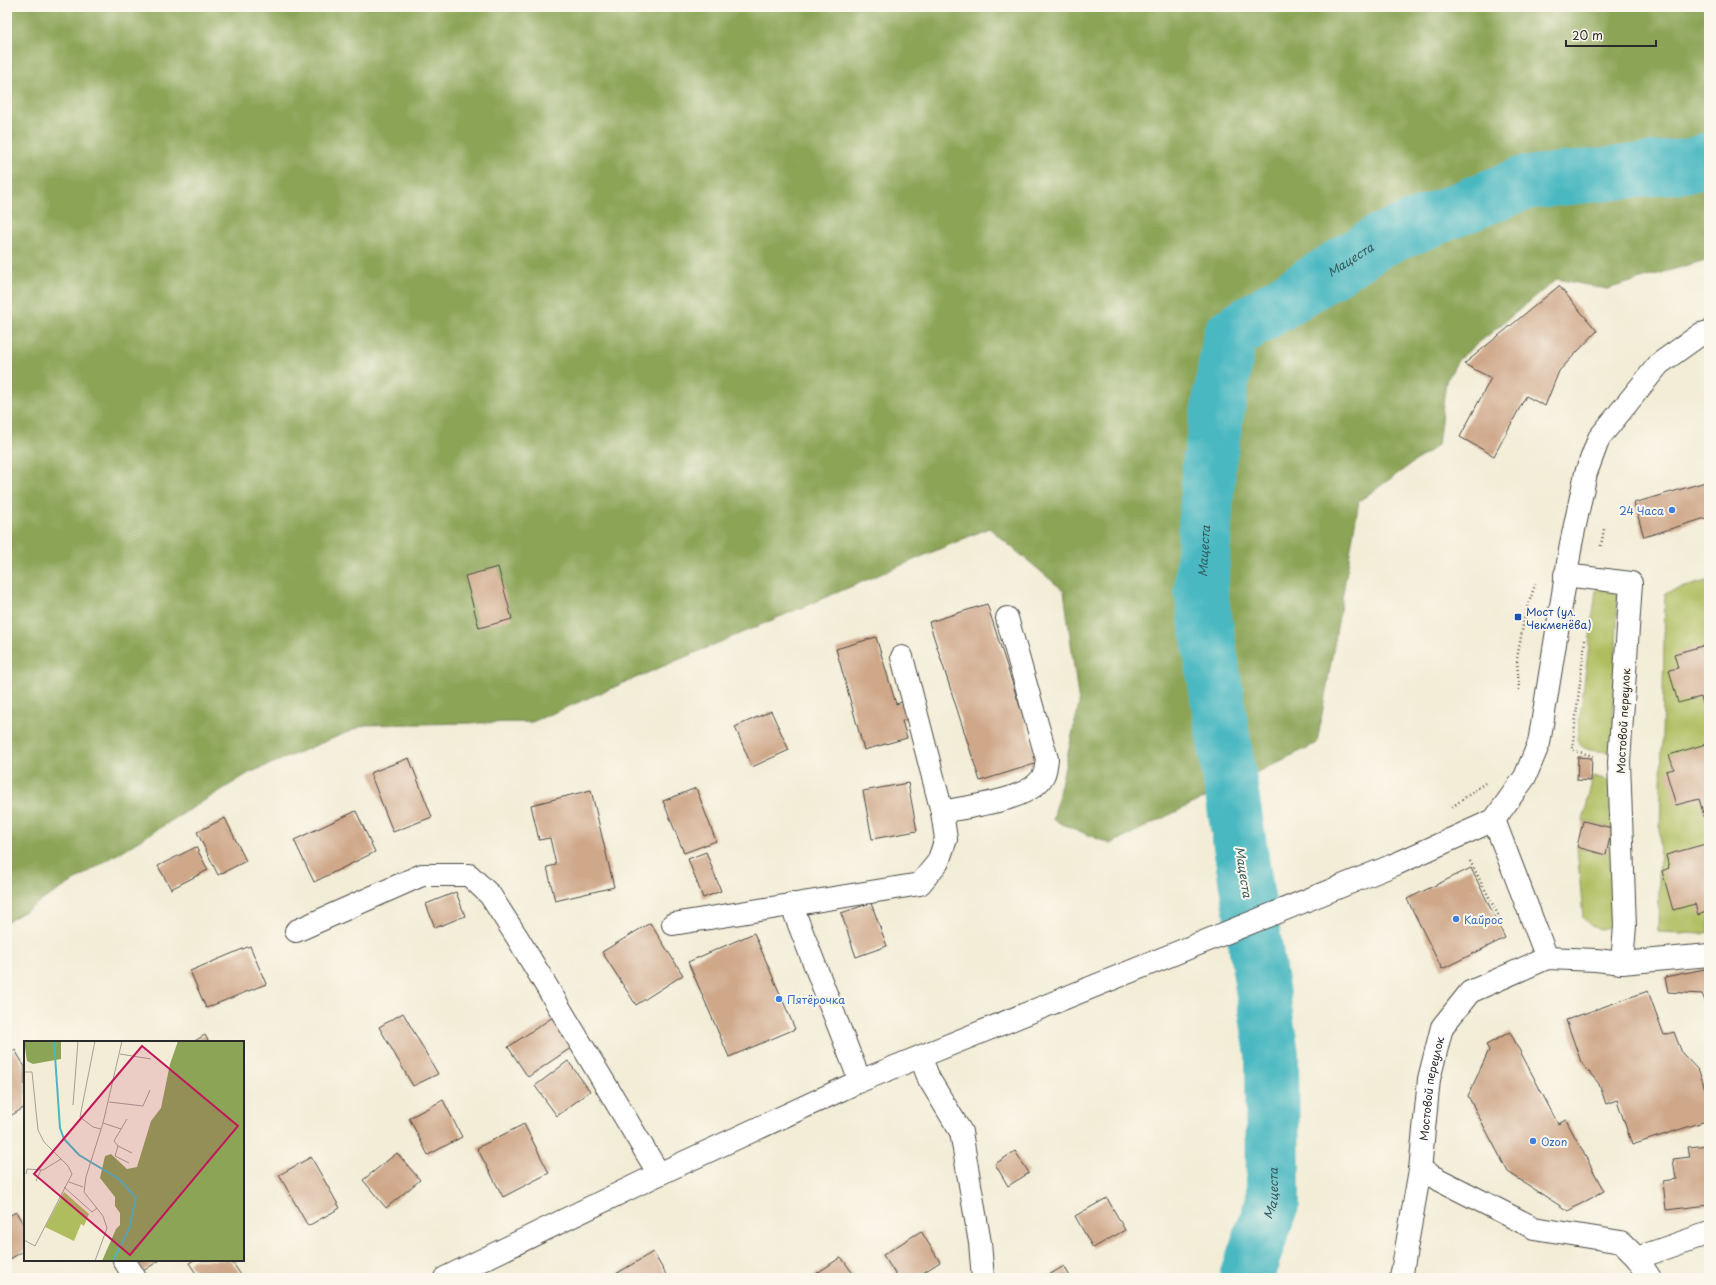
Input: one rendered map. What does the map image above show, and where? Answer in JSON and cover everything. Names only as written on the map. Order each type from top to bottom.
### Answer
[{"type":"street","points":[[445,1278],[659,1174],[860,1081],[921,1058],[1396,864],[1494,820],[1525,776],[1539,743],[1553,662],[1565,575],[1586,473],[1599,438],[1659,364],[1701,334],[1709,332]]},
{"type":"street","name":"Мостовой переулок","points":[[1565,575],[1631,583],[1619,762],[1625,926],[1622,963]]},
{"type":"street","points":[[942,812],[1013,798],[1025,793],[1044,775],[1047,759],[1007,618]]},
{"type":"street","points":[[673,924],[920,884],[930,874],[938,862],[946,839],[942,812],[902,657]]},
{"type":"street","points":[[1494,820],[1547,958]]},
{"type":"street","points":[[296,931],[422,875],[469,875],[490,895],[517,937],[659,1174]]},
{"type":"street","points":[[791,904],[860,1081]]},
{"type":"street","name":"Мостовой переулок","points":[[1401,1278],[1420,1170],[1429,1079],[1442,1027],[1470,992],[1547,958],[1596,960],[1622,963],[1709,955]]},
{"type":"street","points":[[921,1058],[929,1079],[961,1132],[980,1243],[983,1278]]},
{"type":"street","points":[[1420,1170],[1534,1228],[1620,1242],[1637,1258],[1650,1278]]},
{"type":"street","points":[[1637,1258],[1709,1233]]},
{"type":"street","points":[[125,1261],[135,1278]]},
{"type":"path","points":[[1601,546],[1604,524]]},
{"type":"path","points":[[1519,696],[1517,659],[1525,614],[1537,579]]},
{"type":"path","points":[[1572,750],[1585,636]]},
{"type":"path","points":[[1446,811],[1468,797],[1490,779]]},
{"type":"path","points":[[1464,864],[1471,861],[1506,930]]},
{"type":"green space","points":[[7,7],[1709,7],[1709,259],[1607,289],[1557,279],[1459,359],[1446,381],[1438,445],[1359,501],[1317,743],[1110,844],[1053,820],[1079,704],[1064,591],[989,528],[532,722],[365,725],[249,773],[7,922]]},
{"type":"green space","points":[[1709,580],[1709,932],[1702,934],[1658,932],[1665,593]]},
{"type":"green space","points":[[1600,586],[1615,589],[1618,597],[1612,752],[1587,749],[1579,744],[1577,739],[1596,590]]},
{"type":"green space","points":[[1593,776],[1609,780],[1619,912],[1616,920],[1609,927],[1600,929],[1591,926],[1583,918],[1577,847],[1606,854],[1612,828],[1583,821]]},
{"type":"building","points":[[1559,286],[1597,331],[1559,371],[1545,406],[1526,396],[1494,456],[1460,437],[1491,378],[1464,364]]},
{"type":"building","name":"24 Часа","points":[[1709,481],[1709,517],[1644,537],[1634,503]]},
{"type":"building","points":[[498,567],[512,619],[479,628],[465,576]]},
{"type":"building","points":[[987,604],[1038,763],[980,781],[929,622]]},
{"type":"building","points":[[876,637],[896,704],[905,701],[910,718],[902,721],[907,738],[864,750],[836,649]]},
{"type":"building","points":[[1709,644],[1709,724],[1701,697],[1678,703],[1669,670],[1678,668],[1674,654]]},
{"type":"building","points":[[771,711],[789,750],[752,767],[735,727]]},
{"type":"building","points":[[1709,743],[1709,833],[1699,799],[1676,805],[1666,771],[1674,769],[1669,755]]},
{"type":"building","points":[[1578,757],[1592,758],[1591,781],[1577,780]]},
{"type":"building","points":[[409,758],[432,817],[393,832],[370,773]]},
{"type":"building","points":[[908,783],[917,831],[872,839],[863,791]]},
{"type":"building","points":[[696,788],[716,841],[684,853],[663,801]]},
{"type":"building","points":[[591,790],[614,887],[555,901],[547,867],[556,865],[550,838],[539,840],[531,805]]},
{"type":"building","points":[[356,811],[375,852],[314,882],[294,840]]},
{"type":"building","points":[[225,818],[246,861],[218,875],[197,832]]},
{"type":"building","points":[[1583,821],[1612,828],[1606,855],[1577,847]]},
{"type":"building","points":[[1709,843],[1709,911],[1698,915],[1695,904],[1673,910],[1662,871],[1669,868],[1666,855]]},
{"type":"building","points":[[196,847],[208,870],[171,889],[158,866]]},
{"type":"building","points":[[706,852],[721,891],[703,898],[688,859]]},
{"type":"building","name":"Кайрос","points":[[1471,868],[1505,938],[1442,969],[1407,899]]},
{"type":"building","points":[[456,892],[465,916],[435,928],[426,904]]},
{"type":"building","points":[[871,903],[887,946],[856,957],[841,913]]},
{"type":"building","points":[[650,923],[683,975],[636,1005],[602,952]]},
{"type":"building","points":[[754,933],[795,1029],[729,1057],[688,962]]},
{"type":"building","points":[[250,946],[266,984],[206,1008],[190,971]]},
{"type":"building","points":[[1709,968],[1709,1010],[1702,994],[1668,992],[1665,977]]},
{"type":"building","points":[[1648,991],[1664,1035],[1674,1032],[1682,1053],[1699,1071],[1709,1100],[1709,1120],[1632,1145],[1617,1100],[1606,1104],[1599,1084],[1581,1062],[1566,1020]]},
{"type":"building","points":[[403,1013],[438,1074],[413,1086],[379,1027]]},
{"type":"building","points":[[553,1017],[572,1047],[528,1077],[508,1047]]},
{"type":"building","points":[[1510,1032],[1558,1124],[1566,1120],[1604,1191],[1568,1211],[1508,1172],[1468,1096],[1489,1050],[1486,1045]]},
{"type":"building","points":[[205,1035],[208,1041],[195,1041]]},
{"type":"building","points":[[15,1050],[24,1065],[24,1108],[7,1118],[7,1055]]},
{"type":"building","points":[[568,1061],[590,1091],[557,1116],[535,1086]]},
{"type":"building","points":[[443,1100],[462,1137],[428,1155],[409,1118]]},
{"type":"building","points":[[524,1124],[549,1173],[503,1197],[477,1148]]},
{"type":"building","points":[[1709,1145],[1709,1205],[1666,1210],[1663,1181],[1676,1179],[1673,1159],[1690,1157],[1688,1147]]},
{"type":"building","points":[[1015,1151],[1029,1173],[1008,1186],[995,1164]]},
{"type":"building","points":[[397,1153],[420,1180],[386,1208],[363,1180]]},
{"type":"building","points":[[311,1157],[340,1208],[308,1226],[279,1175]]},
{"type":"building","points":[[1107,1198],[1125,1230],[1093,1248],[1075,1216]]},
{"type":"building","points":[[16,1212],[24,1225],[24,1251],[7,1261],[7,1217]]},
{"type":"building","points":[[921,1231],[940,1262],[915,1278],[898,1278],[883,1255]]},
{"type":"building","points":[[653,1252],[668,1278],[609,1278]]},
{"type":"building","points":[[841,1257],[856,1278],[810,1278]]},
{"type":"building","points":[[138,1261],[158,1261],[143,1271]]},
{"type":"building","points":[[192,1261],[232,1261],[243,1278],[199,1278],[189,1263]]},
{"type":"building","points":[[1064,1266],[1071,1278],[1044,1278]]},
{"type":"waterway","name":"Мацеста","points":[[1246,1278],[1273,1201],[1272,1054],[1201,592],[1209,464],[1230,335],[1381,240],[1524,183],[1691,165],[1709,159]]},
{"type":"place","name":"24 Часа","points":[[1672,510]]},
{"type":"place","name":"Мост (ул. Чекменёва)","points":[[1518,617]]},
{"type":"place","name":"Кайрос","points":[[1456,919]]},
{"type":"place","name":"Пятёрочка","points":[[779,999]]},
{"type":"place","name":"Ozon","points":[[1533,1141]]}]
